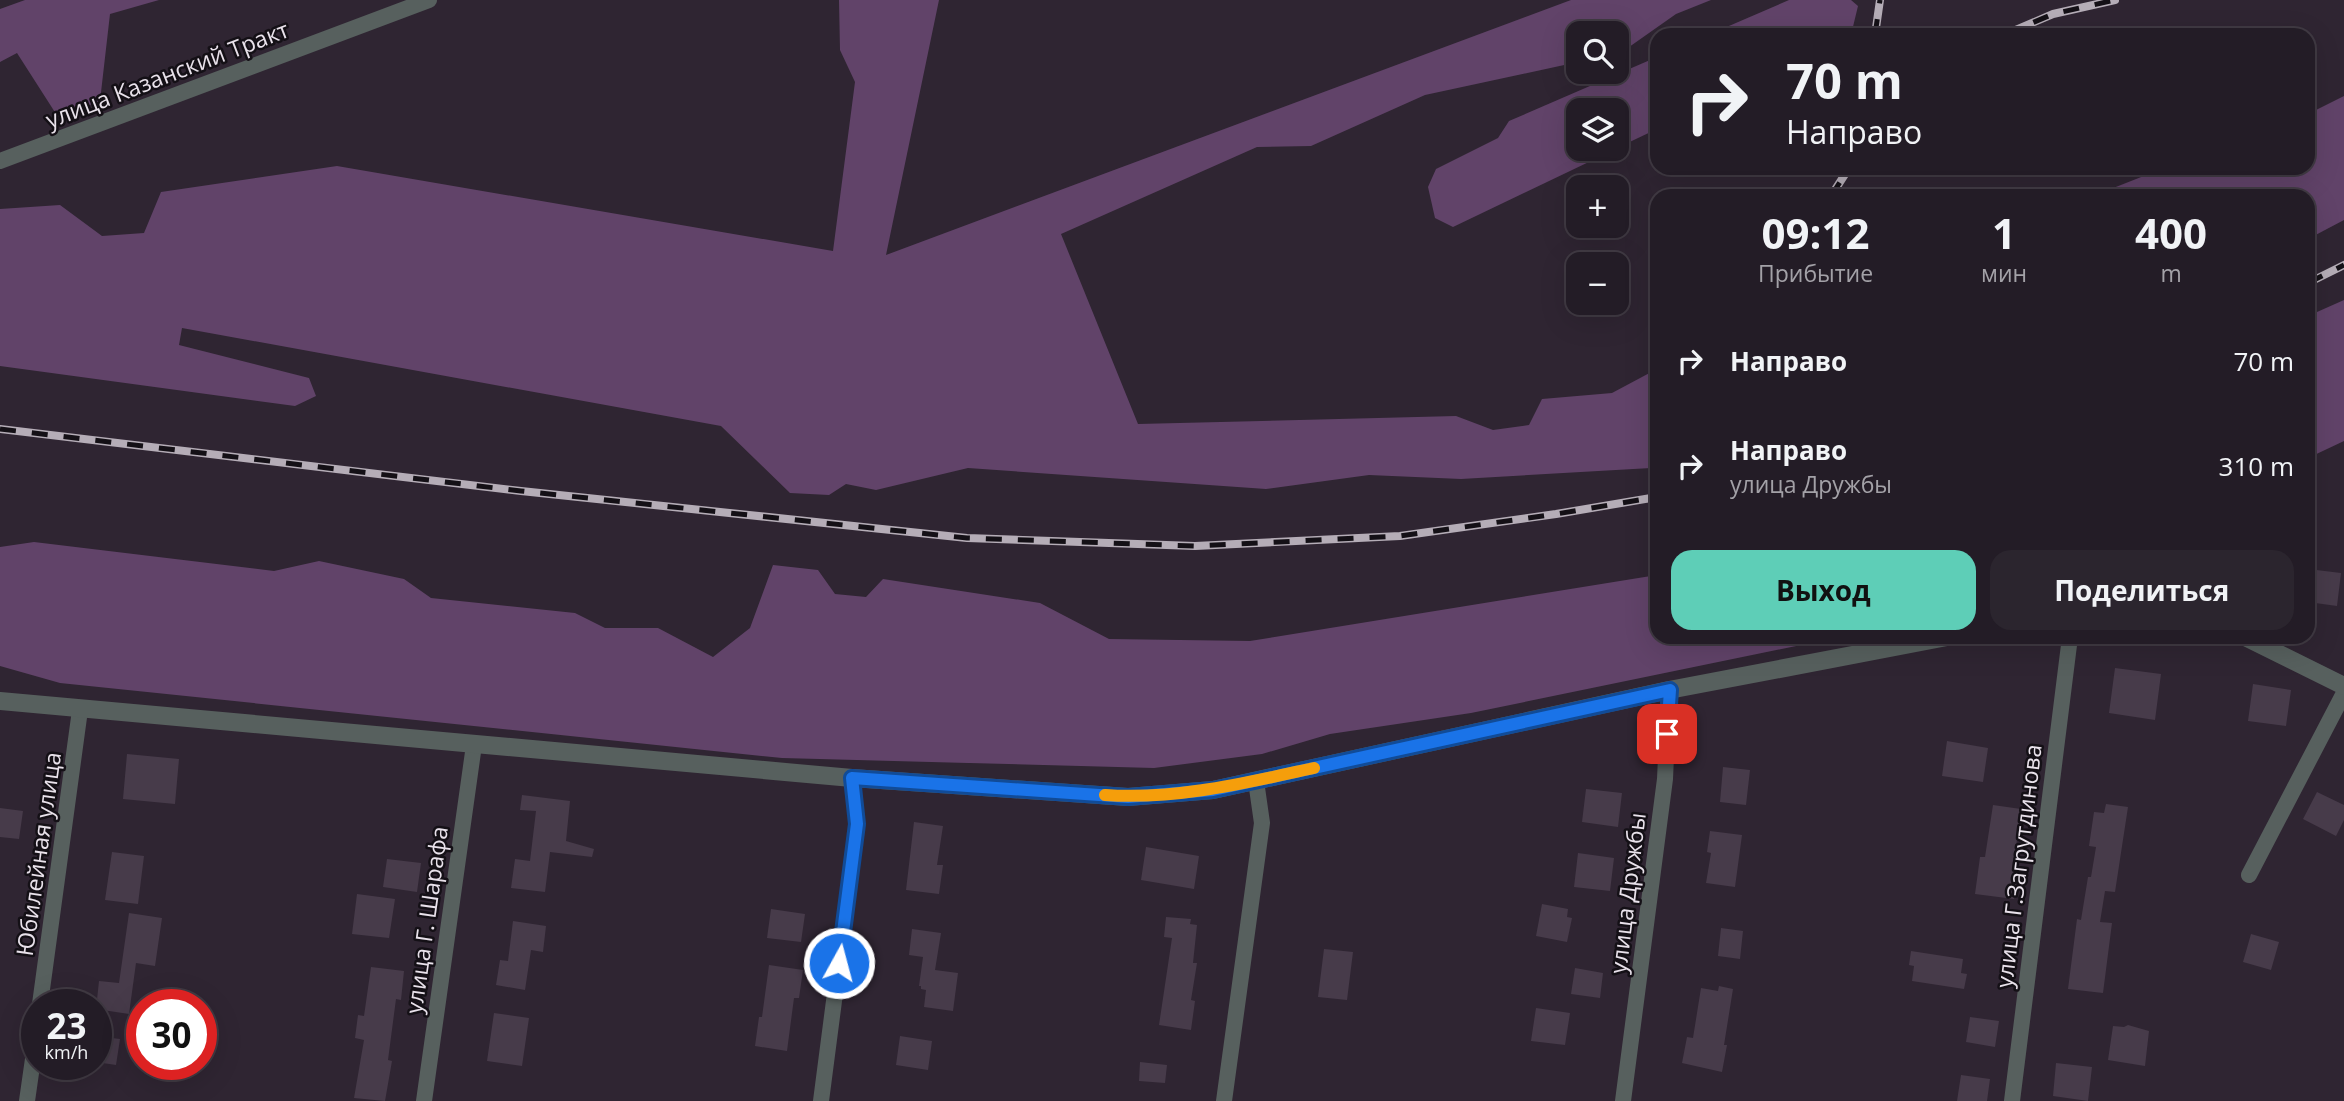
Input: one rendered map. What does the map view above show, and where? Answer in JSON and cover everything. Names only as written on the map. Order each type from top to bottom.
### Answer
[{"type":"street","name":"улица Казанский Тракт","points":[[0,161],[429,0]]},
{"type":"street","points":[[0,701],[852,778],[1128,797],[1213,790],[1670,690],[1910,644]]},
{"type":"street","name":"улица Г.Загрутдинова","points":[[2012,1101],[2069,644]]},
{"type":"street","points":[[2259,644],[2344,686]]},
{"type":"street","name":"улица Дружбы","points":[[1623,1101],[1665,779],[1670,690]]},
{"type":"street","points":[[2249,875],[2344,693]]},
{"type":"street","name":"Юбилейная улица","points":[[42,989],[80,710]]},
{"type":"street","name":"улица Г. Шарафа","points":[[424,1101],[474,745]]},
{"type":"street","points":[[821,1101],[857,824],[852,778]]},
{"type":"street","points":[[1224,1101],[1262,823],[1256,781]]},
{"type":"street","points":[[27,1101],[30,1080]]},
{"type":"shaded area","points":[[25,0],[159,0],[110,14],[100,101],[58,117],[17,53],[0,62],[0,9]]},
{"type":"shaded area","points":[[839,0],[939,0],[886,255],[1571,0],[1711,0],[1676,14],[1656,28],[1650,28],[1650,32],[1629,47],[1629,21],[1566,21],[1566,65],[1425,95],[1311,146],[1257,147],[1061,234],[1138,424],[1456,416],[1493,430],[1529,425],[1542,399],[1612,393],[1650,373],[1650,468],[1461,479],[1369,475],[1266,489],[968,468],[876,490],[846,484],[829,495],[790,493],[721,426],[182,328],[179,345],[309,378],[316,396],[295,406],[0,366],[0,209],[60,205],[102,236],[144,233],[161,192],[337,166],[833,251],[855,82],[840,50]]},
{"type":"shaded area","points":[[1789,0],[1851,0],[1858,6],[1853,28],[1724,28]]},
{"type":"shaded area","points":[[1650,60],[1650,132],[1629,142],[1629,98],[1566,98],[1566,161],[1591,161],[1453,227],[1435,218],[1428,187],[1436,169],[1498,138],[1509,121],[1595,84],[1629,84],[1629,69]]},
{"type":"shaded area","points":[[2344,96],[2344,220],[2315,235],[2315,189],[2111,189],[2146,175],[2315,175],[2315,110]]},
{"type":"shaded area","points":[[2344,300],[2344,441],[2315,455],[2315,313]]},
{"type":"shaded area","points":[[34,542],[274,571],[319,561],[404,579],[431,598],[575,613],[605,628],[658,628],[713,657],[750,628],[773,565],[818,570],[835,594],[866,597],[883,579],[1040,603],[1109,639],[1250,641],[1650,576],[1650,644],[1806,644],[1471,713],[1330,734],[1262,754],[1154,768],[782,758],[60,683],[0,666],[0,547]]},
{"type":"building","points":[[2315,570],[2341,573],[2337,606],[2315,603]]},
{"type":"building","points":[[2115,668],[2161,674],[2155,720],[2109,713]]},
{"type":"building","points":[[2253,684],[2291,690],[2286,726],[2248,721]]},
{"type":"building","points":[[1947,741],[1988,748],[1983,782],[1942,776]]},
{"type":"building","points":[[127,754],[179,759],[175,804],[123,799]]},
{"type":"building","points":[[1723,767],[1750,770],[1746,805],[1720,802]]},
{"type":"building","points":[[1586,789],[1622,793],[1618,827],[1582,822]]},
{"type":"building","points":[[2317,792],[2344,805],[2344,820],[2336,836],[2303,819]]},
{"type":"building","points":[[522,795],[570,801],[566,841],[594,849],[592,857],[550,852],[545,892],[511,888],[515,859],[530,861],[536,811],[520,810]]},
{"type":"building","points":[[2106,804],[2128,807],[2115,892],[2105,891],[2100,922],[2112,923],[2103,993],[2068,989],[2077,919],[2081,920],[2096,847],[2089,846],[2094,812],[2104,813]]},
{"type":"building","points":[[1993,805],[2021,809],[2014,862],[2019,862],[2014,899],[1975,894],[1980,857],[1985,857]]},
{"type":"building","points":[[0,808],[23,811],[19,839],[0,837]]},
{"type":"building","points":[[914,822],[943,826],[937,865],[943,865],[939,894],[906,890]]},
{"type":"building","points":[[1710,831],[1742,835],[1735,887],[1706,883],[1711,853],[1707,852]]},
{"type":"building","points":[[1146,847],[1199,856],[1194,889],[1141,880]]},
{"type":"building","points":[[112,852],[144,856],[138,904],[105,900]]},
{"type":"building","points":[[1578,853],[1614,858],[1610,891],[1574,887]]},
{"type":"building","points":[[387,859],[421,863],[417,892],[383,887]]},
{"type":"building","points":[[357,894],[395,899],[389,938],[352,934]]},
{"type":"building","points":[[1542,904],[1568,909],[1567,917],[1572,918],[1567,942],[1536,936]]},
{"type":"building","points":[[771,909],[805,914],[801,942],[767,938]]},
{"type":"building","points":[[129,913],[162,918],[155,966],[136,963],[132,989],[126,989],[126,1014],[112,1011],[112,989],[98,989],[99,981],[119,983]]},
{"type":"building","points":[[1166,917],[1191,919],[1190,924],[1197,925],[1193,963],[1197,963],[1191,1000],[1195,1001],[1191,1030],[1159,1025],[1172,938],[1164,937]]},
{"type":"building","points":[[513,921],[546,926],[543,952],[531,950],[525,990],[496,985],[500,960],[508,961]]},
{"type":"building","points":[[1721,928],[1743,931],[1740,959],[1718,956]]},
{"type":"building","points":[[912,929],[941,933],[935,970],[958,973],[953,1011],[924,1007],[926,990],[919,986],[923,957],[909,955]]},
{"type":"building","points":[[2251,934],[2279,942],[2271,970],[2243,962]]},
{"type":"building","points":[[1324,949],[1353,952],[1347,1000],[1318,997]]},
{"type":"building","points":[[1911,951],[1963,959],[1961,973],[1967,974],[1964,989],[1912,981],[1914,966],[1909,965]]},
{"type":"building","points":[[769,965],[803,970],[799,998],[794,998],[787,1051],[755,1046]]},
{"type":"building","points":[[371,967],[404,971],[401,1000],[396,999],[388,1060],[392,1061],[385,1101],[354,1098],[364,1040],[355,1038],[358,1015],[364,1016]]},
{"type":"building","points":[[1575,968],[1603,973],[1600,998],[1571,994]]},
{"type":"building","points":[[1719,986],[1733,989],[1722,1072],[1682,1063],[1687,1037],[1693,1038],[1701,988],[1718,991]]},
{"type":"building","points":[[1536,1008],[1570,1013],[1565,1045],[1531,1041]]},
{"type":"building","points":[[494,1013],[529,1018],[522,1066],[487,1061]]},
{"type":"building","points":[[1970,1017],[1999,1021],[1995,1047],[1966,1042]]},
{"type":"building","points":[[2128,1025],[2149,1031],[2145,1066],[2108,1060],[2113,1026]]},
{"type":"building","points":[[900,1036],[932,1041],[928,1070],[896,1065]]},
{"type":"building","points":[[112,1038],[120,1039],[116,1065],[112,1064]]},
{"type":"building","points":[[1140,1062],[1167,1065],[1165,1083],[1139,1081]]},
{"type":"building","points":[[2056,1063],[2092,1067],[2088,1101],[2053,1096]]},
{"type":"building","points":[[1961,1075],[1990,1079],[1987,1101],[1957,1101]]},
{"type":"railway","points":[[1876,28],[1880,0]]},
{"type":"railway","points":[[2020,28],[2053,14],[2115,0]]},
{"type":"railway","points":[[1836,189],[1844,175]]},
{"type":"railway","points":[[2315,280],[2344,265]]},
{"type":"railway","points":[[0,429],[521,491],[967,538],[1195,546],[1400,536],[1650,498]]},
{"type":"slow traffic","points":[[1105,795],[1128,797],[1213,790],[1314,768]]},
{"type":"route","points":[[839,963],[857,824],[852,778],[1128,797],[1213,790],[1670,690],[1667,734]]}]
